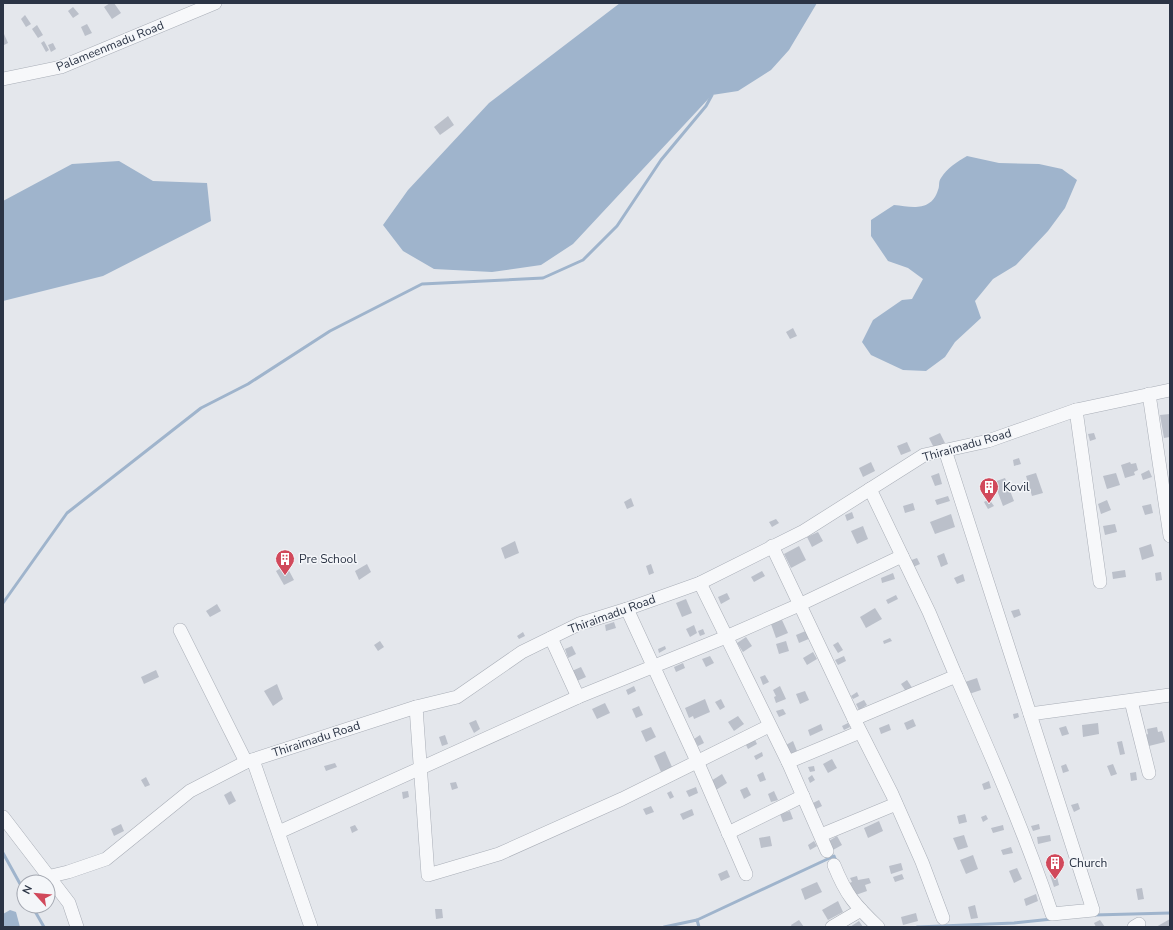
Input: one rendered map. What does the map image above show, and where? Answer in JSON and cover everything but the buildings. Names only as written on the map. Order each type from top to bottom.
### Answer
[{"type":"street","name":"Palameenmadu Road","points":[[3,79],[61,67],[215,3]]},
{"type":"street","name":"Thiraimadu Road","points":[[56,875],[106,859],[190,791],[249,761],[416,707],[457,696],[522,652],[579,624],[627,609],[700,582],[804,531],[924,455],[988,441],[1076,410],[1170,390]]},
{"type":"street","points":[[1149,394],[1170,536]]},
{"type":"street","points":[[1076,410],[1100,582]]},
{"type":"street","points":[[870,489],[930,612],[956,676],[999,772],[1033,856],[1052,914],[1093,910],[945,450]]},
{"type":"street","points":[[772,546],[854,720],[896,804],[922,862],[944,918]]},
{"type":"street","points":[[279,832],[420,770],[578,697],[652,668],[799,605],[902,556]]},
{"type":"street","points":[[700,582],[788,762],[827,851]]},
{"type":"street","points":[[627,609],[652,668],[697,761],[746,874]]},
{"type":"street","points":[[180,630],[249,761],[279,832],[311,927]]},
{"type":"street","points":[[551,638],[578,697]]},
{"type":"street","points":[[854,720],[956,676]]},
{"type":"street","points":[[1030,714],[1170,696]]},
{"type":"street","points":[[1131,701],[1149,773]]},
{"type":"street","points":[[416,707],[428,875],[499,854],[622,799],[770,726]]},
{"type":"street","points":[[788,762],[860,732]]},
{"type":"street","points":[[728,833],[803,796]]},
{"type":"street","points":[[821,835],[896,804]]},
{"type":"street","points":[[3,817],[45,874]]},
{"type":"street","points":[[834,865],[845,890],[860,910],[878,927]]},
{"type":"street","points":[[56,888],[69,903],[77,927]]},
{"type":"street","points":[[832,927],[860,910]]},
{"type":"water","points":[[620,3],[817,3],[789,50],[771,70],[738,91],[712,95],[573,244],[541,265],[492,272],[434,269],[403,251],[383,225],[408,190],[489,103]]},
{"type":"water","points":[[967,156],[999,163],[1039,164],[1062,169],[1077,180],[1065,208],[1048,231],[1016,265],[993,279],[975,301],[981,318],[955,342],[945,357],[926,371],[903,370],[871,355],[862,342],[873,320],[902,300],[912,299],[923,279],[908,268],[888,261],[871,236],[871,220],[894,205],[914,207],[926,205],[931,202],[939,188],[939,182],[943,174]]},
{"type":"water","points":[[119,161],[153,181],[207,183],[211,221],[103,276],[3,301],[3,201],[72,164]]},
{"type":"water","points":[[10,910],[16,912],[20,927],[3,927],[3,914]]},
{"type":"waterway","points":[[3,603],[67,513],[201,408],[248,384],[330,331],[422,284],[543,278],[583,260],[617,226],[661,160],[706,106],[712,95]]},
{"type":"waterway","points":[[3,853],[16,877]]},
{"type":"waterway","points":[[697,920],[834,856],[836,861]]},
{"type":"waterway","points":[[1094,915],[1170,913]]},
{"type":"waterway","points":[[37,914],[44,927]]},
{"type":"waterway","points":[[917,927],[1014,923],[1052,919]]},
{"type":"waterway","points":[[664,927],[697,920],[699,927]]},
{"type":"place","name":"Kovil","points":[[989,504]]},
{"type":"place","name":"Pre School","points":[[285,576]]},
{"type":"place","name":"Church","points":[[1055,880]]}]
